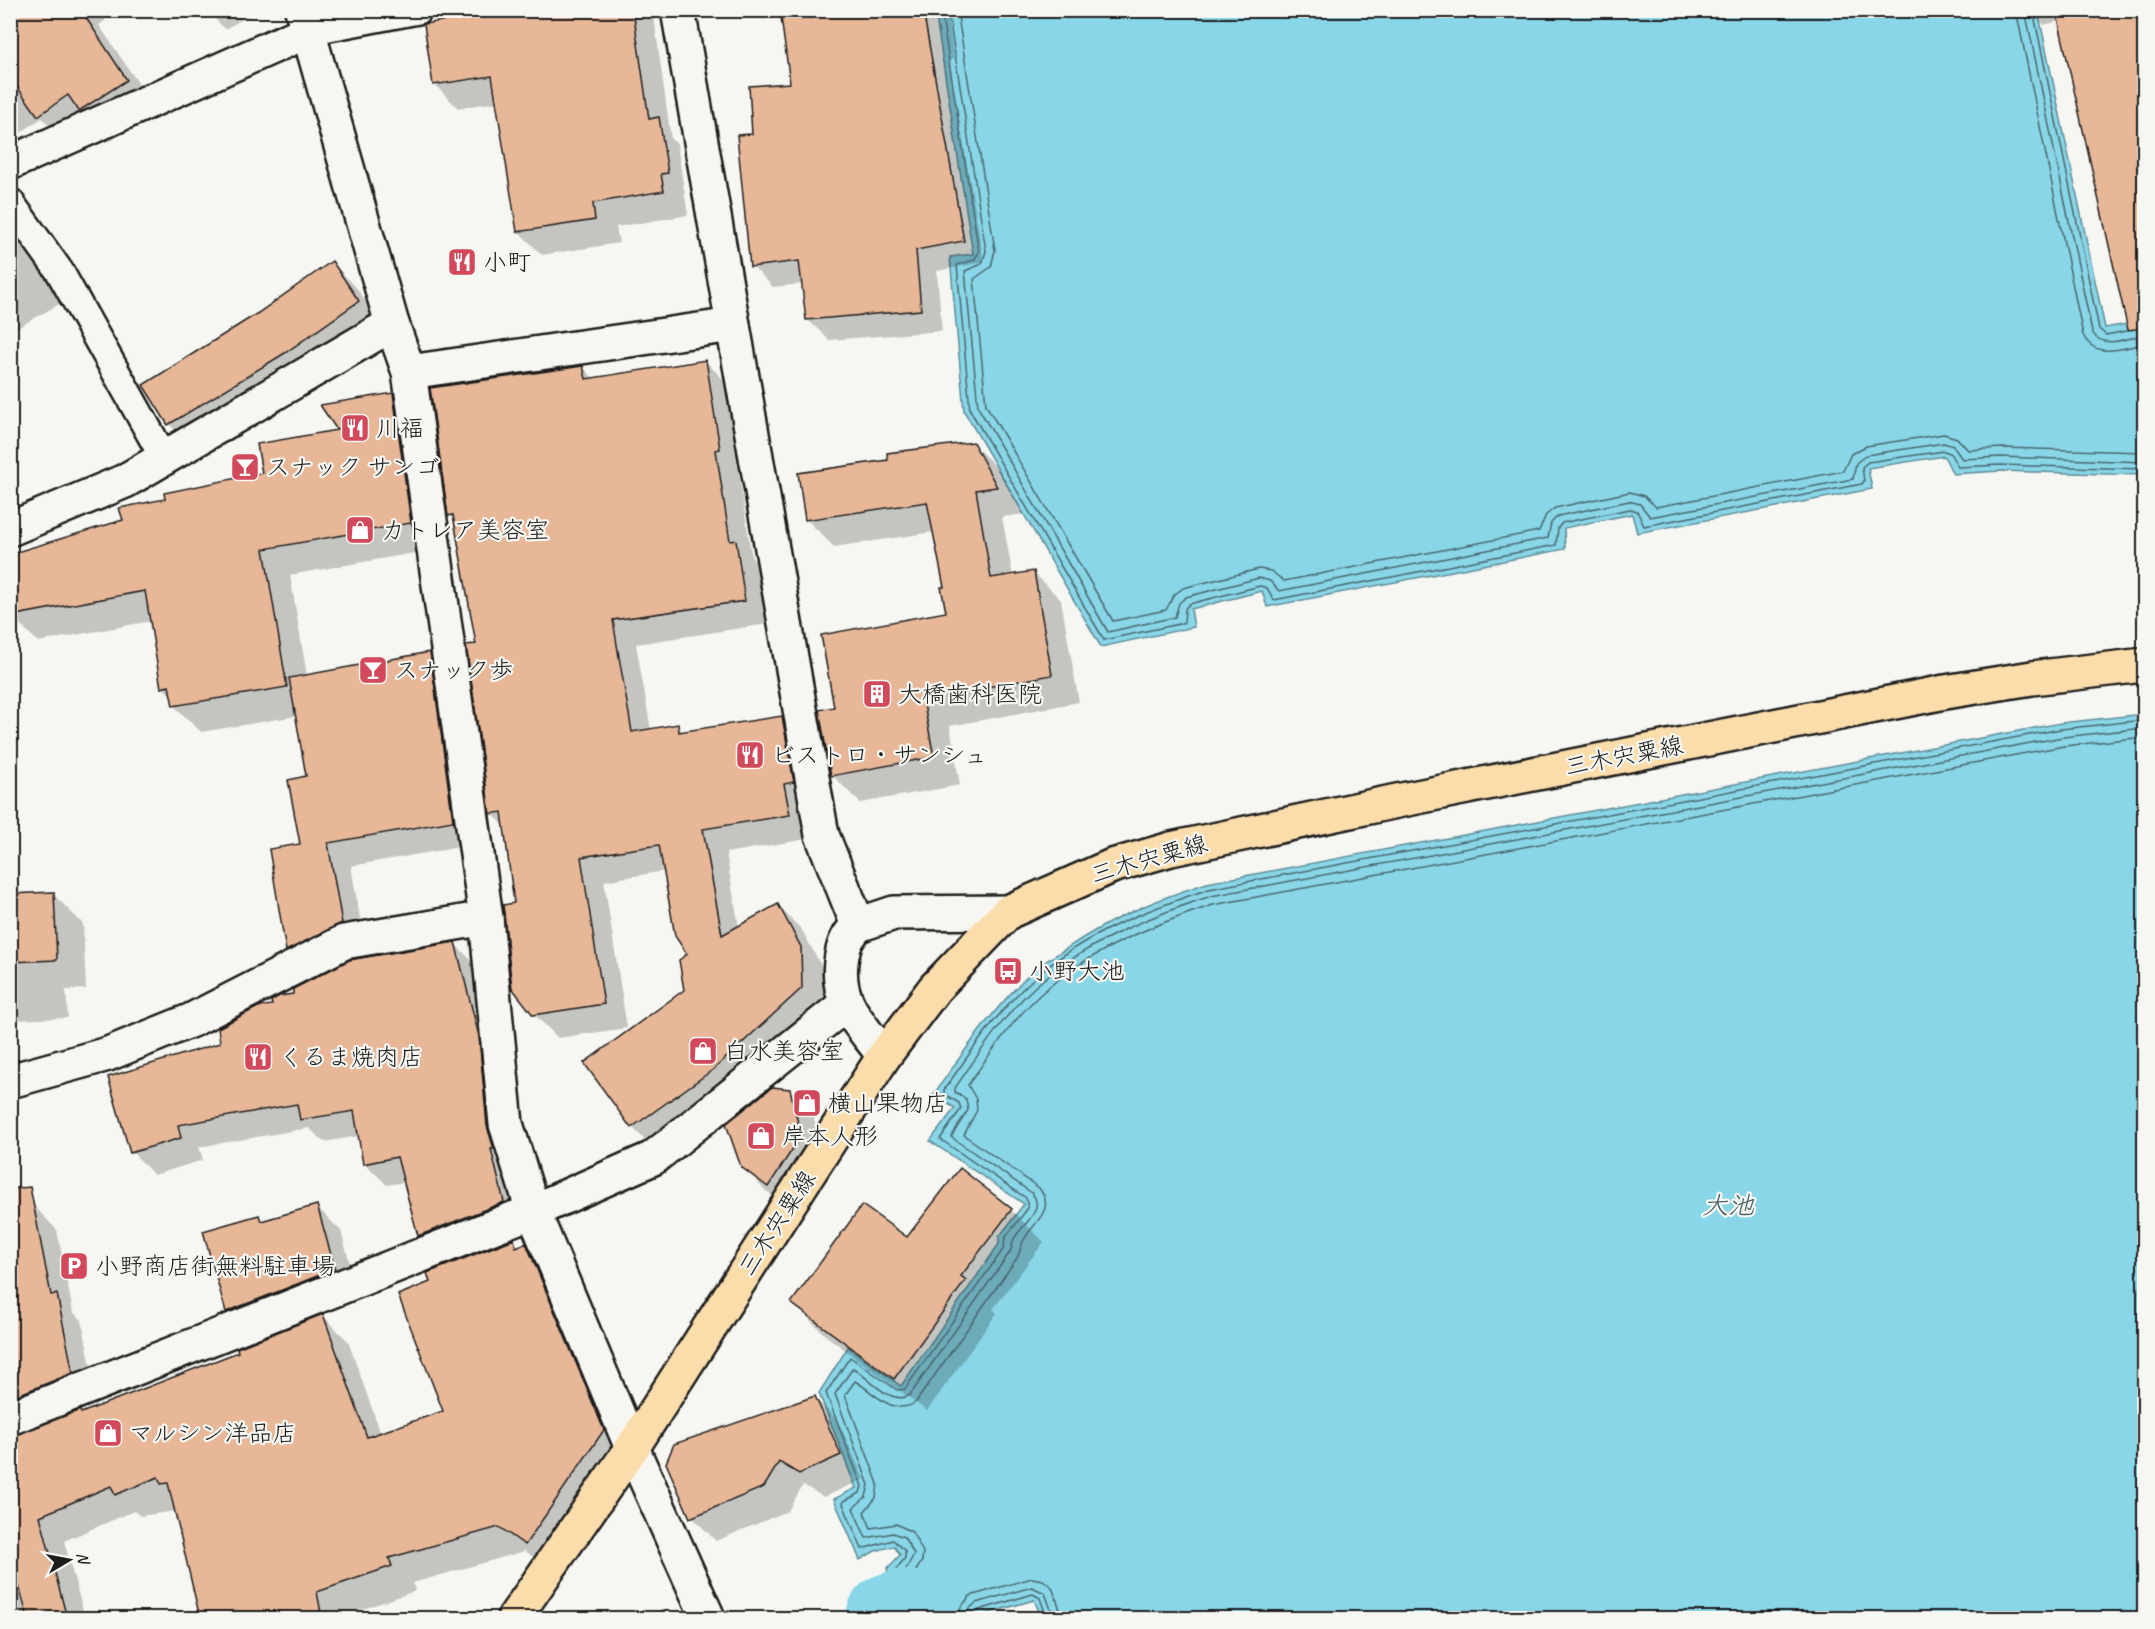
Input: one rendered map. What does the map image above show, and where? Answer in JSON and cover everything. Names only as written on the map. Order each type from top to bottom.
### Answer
[{"type":"main road","name":"三木宍粟線","points":[[514,1618],[632,1449],[884,1056],[936,988],[1008,912],[1112,866],[1171,849],[1397,801],[1945,692],[2032,678],[2145,665]]},
{"type":"street","points":[[678,10],[822,835],[858,925]]},
{"type":"street","points":[[10,163],[305,21],[392,324],[409,372],[486,918],[506,1124],[533,1211],[632,1449],[708,1618]]},
{"type":"street","points":[[10,529],[125,481],[392,324]]},
{"type":"street","points":[[409,372],[733,325]]},
{"type":"street","points":[[884,1056],[846,1004],[838,982],[844,941],[858,925],[894,913],[1008,912]]},
{"type":"street","points":[[10,1081],[108,1054],[192,1020],[344,942],[486,918]]},
{"type":"street","points":[[10,1418],[533,1211],[653,1158],[846,1004]]},
{"type":"lane","points":[[305,21],[418,10]]},
{"type":"lane","points":[[10,202],[60,272],[164,458]]},
{"type":"water","points":[[935,11],[2038,11],[2105,328],[2144,321],[2144,475],[2000,471],[1953,474],[1944,456],[1868,468],[1872,489],[1637,533],[1632,514],[1564,528],[1565,549],[1267,607],[1262,591],[1191,609],[1194,627],[1101,647],[964,411],[950,257],[973,254]]},
{"type":"water","name":"大池","points":[[2144,714],[2144,1618],[1042,1618],[1034,1600],[972,1618],[906,1618],[887,1569],[900,1555],[894,1546],[875,1551],[860,1560],[834,1499],[856,1488],[819,1393],[848,1347],[901,1386],[999,1244],[999,1237],[1024,1204],[930,1141],[955,1108],[933,1095],[992,1015],[1033,971],[1045,962],[1118,918],[1207,883],[2061,723]]},
{"type":"building","points":[[10,10],[81,10],[127,80],[79,111],[68,95],[38,116],[10,77]]},
{"type":"building","points":[[504,10],[633,10],[649,119],[659,117],[668,173],[661,174],[664,191],[593,203],[595,220],[517,232],[492,76],[433,85],[424,24]]},
{"type":"building","points":[[780,10],[923,10],[964,241],[916,250],[921,310],[806,320],[799,261],[750,267],[737,135],[752,134],[749,86],[790,83]]},
{"type":"building","points":[[2056,10],[2145,10],[2145,328],[2128,330]]},
{"type":"building","points":[[332,261],[359,301],[285,353],[168,425],[143,385],[258,313]]},
{"type":"building","points":[[706,360],[720,449],[716,450],[730,541],[736,540],[745,601],[613,620],[632,732],[678,724],[679,732],[782,716],[794,782],[784,784],[790,815],[703,829],[722,935],[778,904],[801,947],[802,988],[714,1069],[631,1128],[584,1063],[684,990],[679,960],[687,954],[675,936],[659,845],[581,857],[604,1004],[533,1015],[512,988],[503,905],[514,903],[502,812],[490,814],[466,645],[476,644],[453,515],[448,516],[430,388],[583,366],[586,379]]},
{"type":"building","points":[[393,393],[411,523],[264,549],[287,687],[173,706],[169,686],[161,688],[145,591],[10,616],[10,554],[123,520],[119,508],[165,499],[164,493],[262,473],[257,444],[337,430],[320,405]]},
{"type":"building","points":[[973,442],[997,487],[976,490],[991,578],[1034,571],[1052,675],[923,699],[934,757],[831,776],[819,710],[834,707],[821,635],[946,612],[941,587],[944,587],[927,502],[805,520],[798,473],[888,460],[887,453]]},
{"type":"building","points":[[430,652],[453,821],[328,843],[342,923],[286,951],[269,849],[300,844],[288,780],[306,776],[289,678]]},
{"type":"building","points":[[54,892],[57,960],[10,962],[10,894]]},
{"type":"building","points":[[455,942],[479,1036],[487,1126],[494,1149],[491,1149],[504,1202],[418,1236],[397,1157],[363,1164],[354,1111],[300,1120],[297,1104],[178,1125],[181,1138],[130,1153],[108,1077],[220,1043],[218,1028],[258,1007],[272,1005],[271,1001],[279,996],[293,994],[293,989],[349,960]]},
{"type":"building","points":[[772,1087],[790,1089],[801,1136],[768,1187],[741,1167],[726,1124]]},
{"type":"building","points":[[960,1168],[1012,1209],[961,1276],[966,1280],[894,1379],[791,1303],[862,1205],[907,1237]]},
{"type":"building","points":[[30,1187],[51,1295],[57,1294],[73,1373],[10,1398],[10,1189]]},
{"type":"building","points":[[317,1205],[335,1269],[226,1312],[203,1231],[259,1215],[261,1221]]},
{"type":"building","points":[[514,1239],[516,1247],[526,1243],[604,1430],[525,1545],[499,1527],[389,1558],[392,1566],[317,1592],[322,1618],[200,1618],[168,1483],[161,1484],[158,1477],[115,1495],[111,1486],[40,1516],[67,1618],[28,1618],[10,1554],[10,1436],[80,1410],[81,1413],[238,1352],[237,1348],[323,1314],[367,1437],[443,1411],[398,1295],[430,1282],[427,1273]]},
{"type":"building","points":[[815,1396],[841,1455],[799,1474],[779,1462],[764,1487],[690,1518],[666,1463],[674,1444]]},
{"type":"waterway","points":[[891,1618],[903,1614]]},
{"type":"place","name":"小町","points":[[462,262]]},
{"type":"place","name":"川福","points":[[355,428]]},
{"type":"place","name":"スナック サンゴ","points":[[245,467]]},
{"type":"place","name":"カトレア美容室","points":[[360,530]]},
{"type":"place","name":"スナック歩","points":[[373,670]]},
{"type":"place","name":"大橋歯科医院","points":[[877,694]]},
{"type":"place","name":"ビストロ・サンシュ","points":[[750,755]]},
{"type":"place","name":"小野大池","points":[[1008,971]]},
{"type":"place","name":"白水美容室","points":[[703,1051]]},
{"type":"place","name":"くるま焼肉店","points":[[258,1057]]},
{"type":"place","name":"横山果物店","points":[[807,1103]]},
{"type":"place","name":"岸本人形","points":[[761,1136]]},
{"type":"place","name":"小野商店街無料駐車場","points":[[74,1266]]},
{"type":"place","name":"マルシン洋品店","points":[[108,1433]]}]
